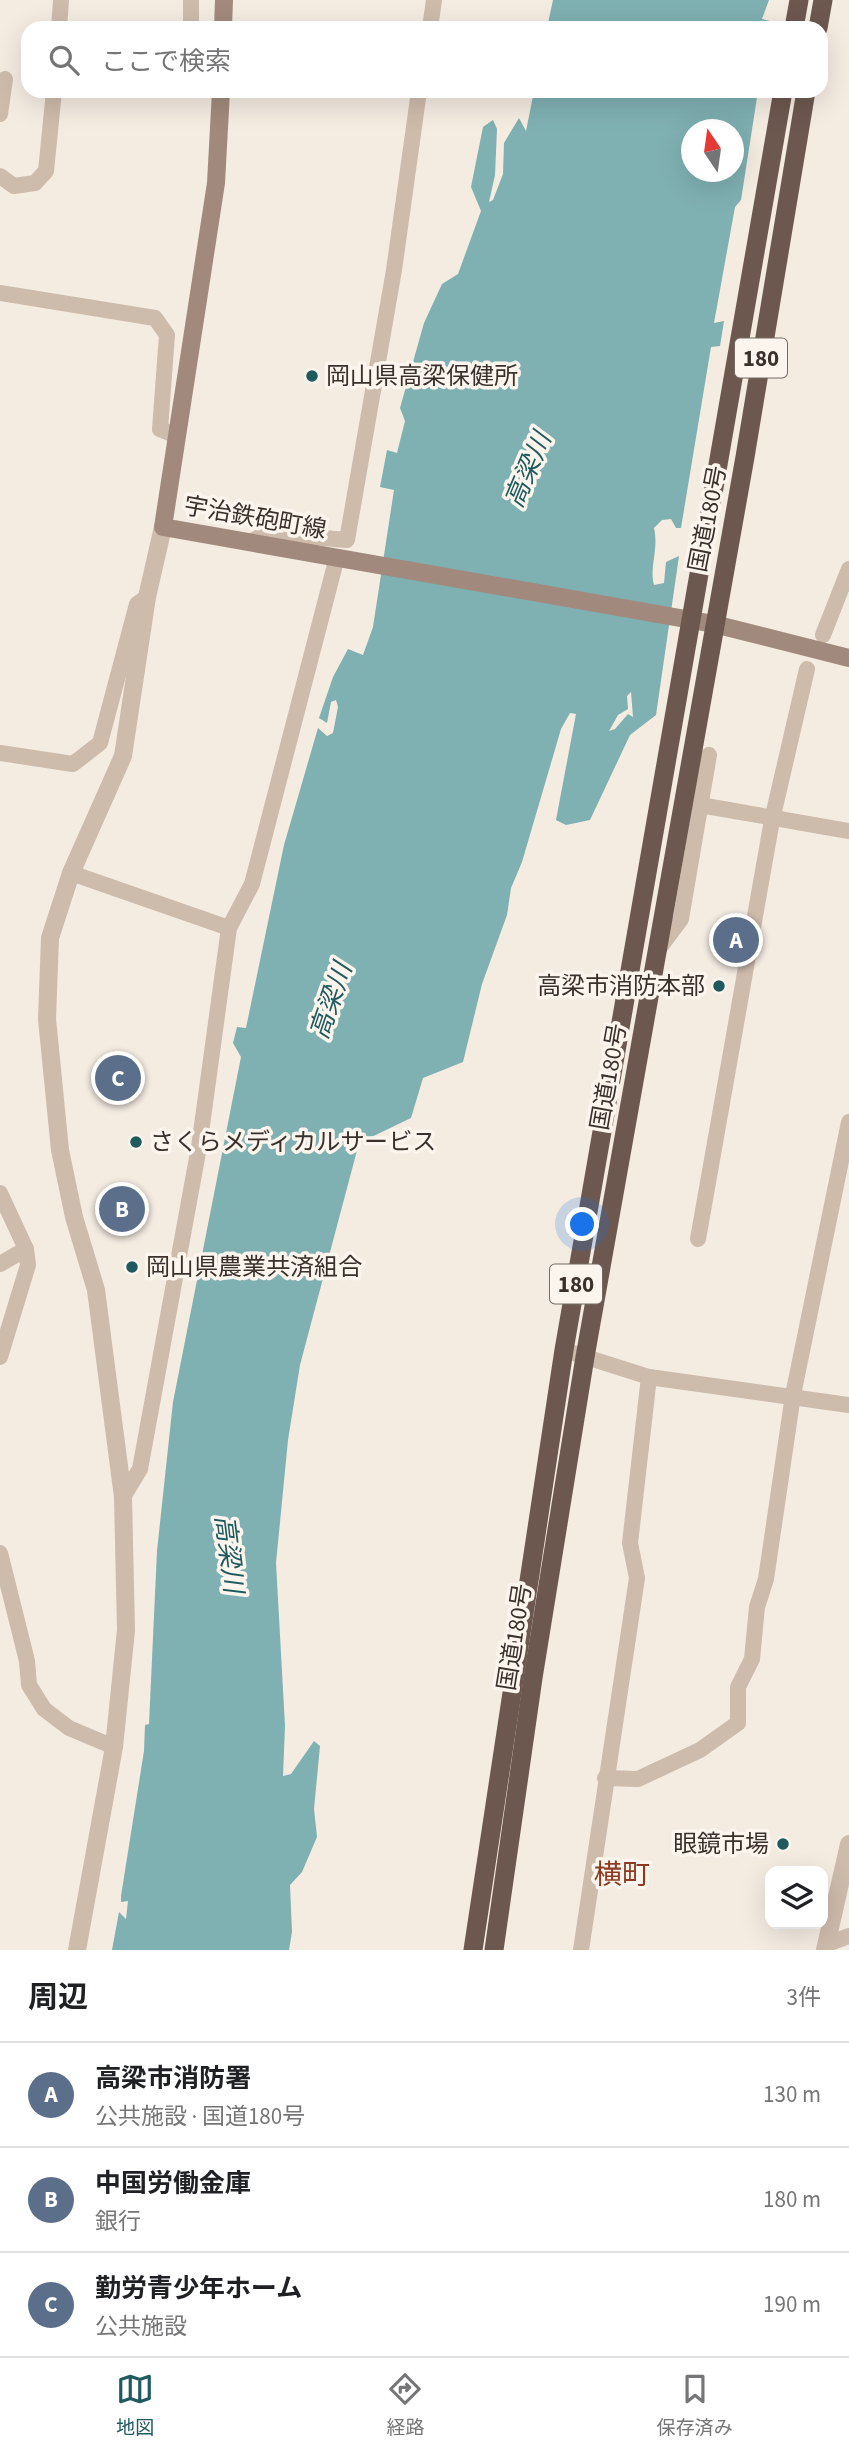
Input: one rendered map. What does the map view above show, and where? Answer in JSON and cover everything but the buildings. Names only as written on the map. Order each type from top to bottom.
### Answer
[{"type":"highway","points":[[795,21],[799,0]]},
{"type":"highway","points":[[819,21],[823,0]]},
{"type":"highway","name":"国道180号","points":[[474,1950],[564,1350],[782,98]]},
{"type":"highway","name":"国道180号","points":[[494,1950],[533,1678],[585,1356],[805,98]]},
{"type":"main road","points":[[223,21],[224,0]]},
{"type":"main road","name":"宇治鉄砲町線","points":[[221,98],[216,183],[163,527],[714,624],[849,658]]},
{"type":"street","points":[[60,21],[61,0]]},
{"type":"street","points":[[191,0],[191,21]]},
{"type":"street","points":[[431,21],[434,0]]},
{"type":"street","points":[[0,114],[5,79]]},
{"type":"street","points":[[0,176],[14,186],[35,183],[47,171],[53,98]]},
{"type":"street","points":[[250,542],[267,533],[347,540],[394,270],[418,98]]},
{"type":"street","points":[[0,293],[155,318],[167,335],[160,429],[177,436]]},
{"type":"street","points":[[77,1950],[114,1747],[125,1630],[123,1497],[96,1290],[74,1217],[60,1150],[47,1019],[50,938],[71,873],[123,757],[147,597],[163,527]]},
{"type":"street","points":[[123,1497],[140,1469],[199,1147],[229,928],[252,884],[337,557]]},
{"type":"street","points":[[823,635],[849,569]]},
{"type":"street","points":[[0,753],[73,764],[100,743],[137,604],[147,597]]},
{"type":"street","points":[[698,1239],[772,820],[807,669]]},
{"type":"street","points":[[655,955],[681,919],[709,755]]},
{"type":"street","points":[[700,805],[772,820],[849,831]]},
{"type":"street","points":[[71,873],[229,928]]},
{"type":"street","points":[[605,1778],[638,1779],[700,1750],[738,1723],[738,1687],[752,1658],[757,1607],[766,1579],[793,1395],[849,1122]]},
{"type":"street","points":[[0,1193],[26,1249],[28,1265],[0,1357]]},
{"type":"street","points":[[0,1264],[26,1249]]},
{"type":"street","points":[[564,1350],[649,1377],[793,1395],[849,1405]]},
{"type":"street","points":[[581,1950],[637,1578],[630,1543],[649,1377]]},
{"type":"street","points":[[0,1553],[27,1661],[29,1685],[44,1709],[69,1728],[114,1747]]},
{"type":"street","points":[[826,1947],[849,1844]]},
{"type":"street","points":[[826,1947],[849,1936]]},
{"type":"water","points":[[553,0],[769,0],[762,19],[770,21],[548,21]]},
{"type":"water","name":"高梁川","points":[[533,98],[757,98],[744,181],[744,119],[681,119],[681,182],[744,182],[741,200],[735,207],[714,323],[724,321],[720,346],[711,347],[681,528],[676,528],[671,519],[662,520],[654,528],[654,585],[664,583],[666,562],[679,556],[656,715],[630,735],[590,820],[566,825],[556,820],[576,714],[570,713],[561,729],[522,862],[511,888],[507,915],[482,984],[463,1062],[423,1078],[411,1118],[359,1143],[300,1365],[288,1440],[276,1563],[285,1726],[283,1776],[291,1774],[314,1741],[320,1746],[314,1809],[317,1837],[302,1872],[290,1885],[292,1932],[289,1950],[112,1950],[119,1912],[126,1919],[128,1901],[121,1902],[121,1896],[144,1751],[145,1725],[149,1724],[157,1551],[173,1402],[241,1057],[233,1043],[237,1027],[246,1028],[284,845],[318,728],[327,736],[333,733],[338,707],[336,700],[331,702],[327,723],[319,718],[333,677],[348,649],[363,655],[373,627],[394,490],[380,487],[387,450],[397,453],[405,421],[400,408],[424,323],[442,284],[458,274],[481,211],[471,187],[483,127],[493,120],[497,129],[495,175],[489,202],[493,200],[503,174],[504,143],[519,118],[526,131]],"holes":[[[631,692],[633,717],[628,714],[615,729],[609,731],[618,715],[628,709],[627,696]]]},
{"type":"place","name":"岡山県高梁保健所","points":[[312,376]]},
{"type":"place","name":"高梁市消防署","points":[[736,940]]},
{"type":"place","name":"高梁市消防本部","points":[[719,986]]},
{"type":"place","name":"勤労青少年ホーム","points":[[118,1078]]},
{"type":"place","name":"さくらメディカルサービス","points":[[136,1142]]},
{"type":"place","name":"中国労働金庫","points":[[122,1209]]},
{"type":"place","name":"岡山県農業共済組合","points":[[132,1267]]},
{"type":"place","name":"眼鏡市場","points":[[783,1844]]},
{"type":"district","name":"横町","points":[[622,1875]]}]
